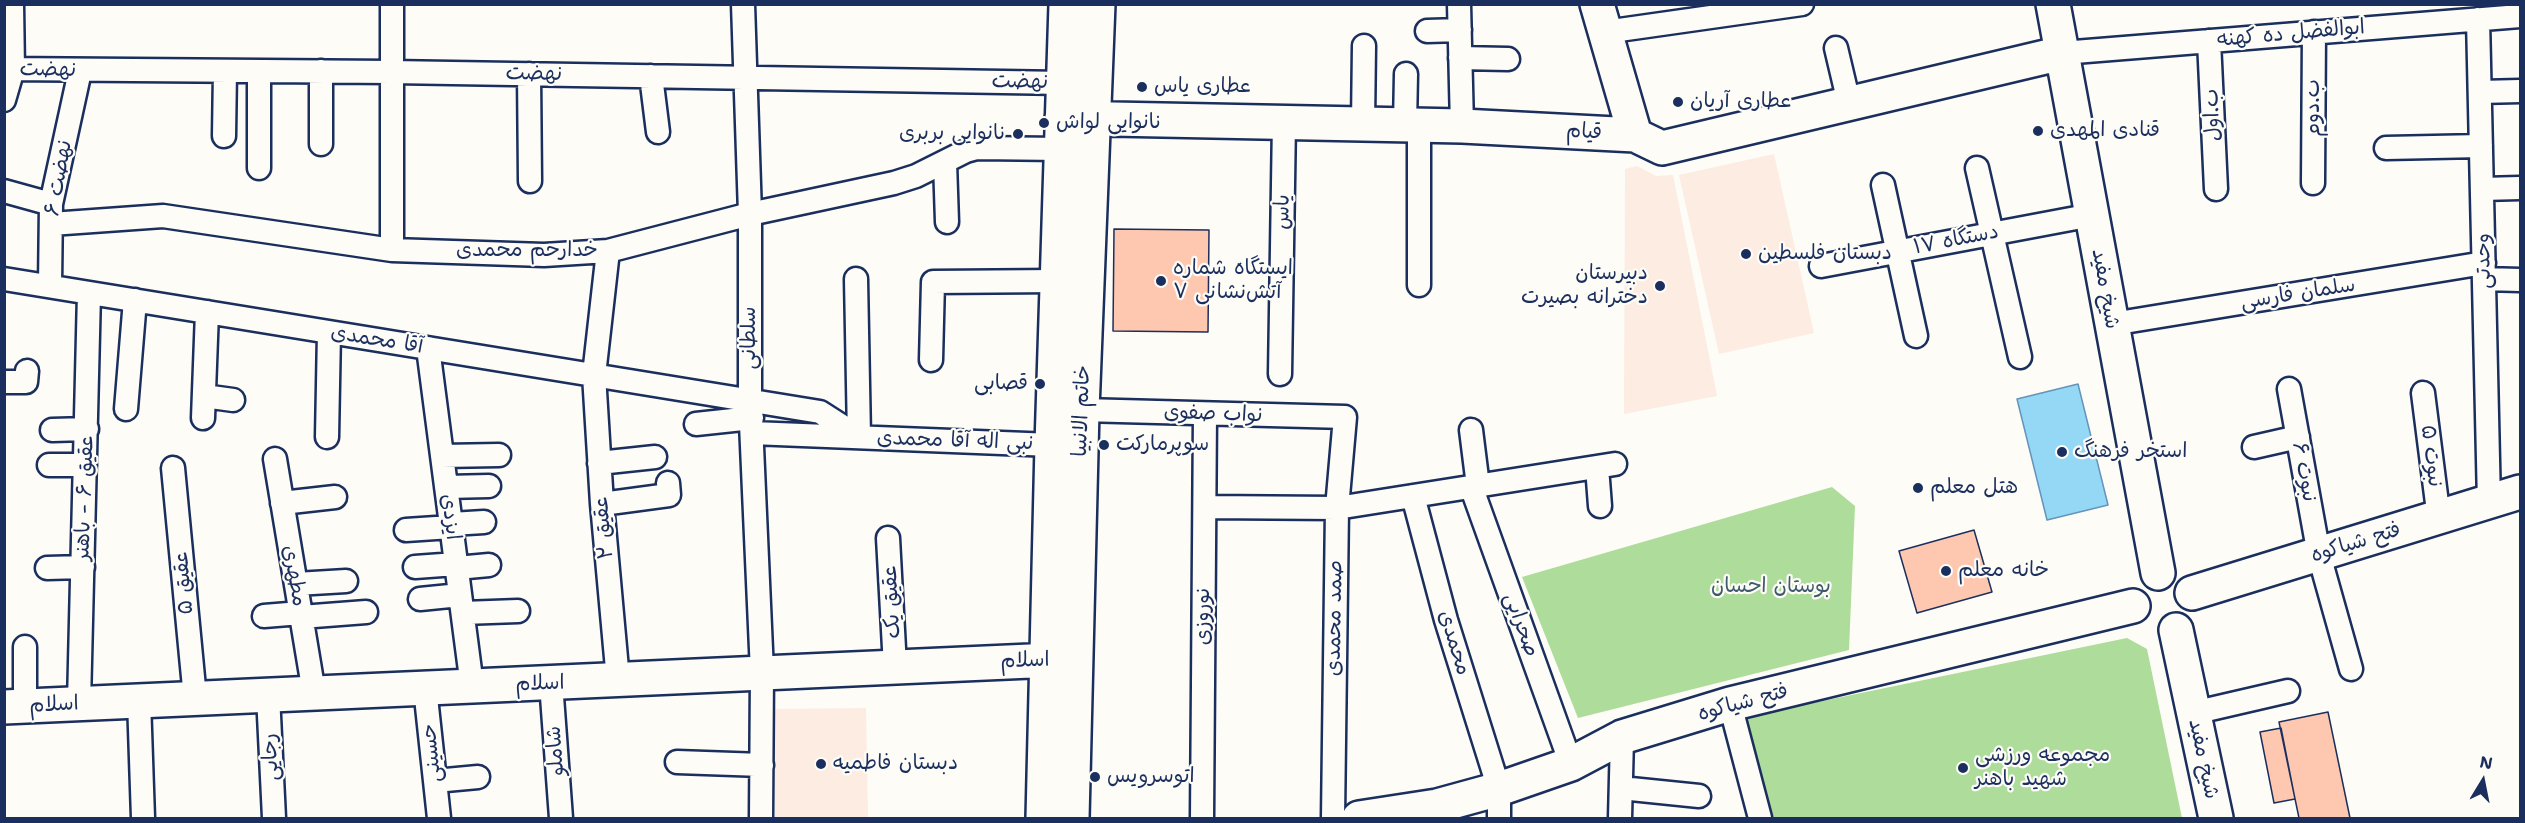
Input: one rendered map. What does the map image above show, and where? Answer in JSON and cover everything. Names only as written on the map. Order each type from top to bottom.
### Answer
[{"type":"street","points":[[4,100],[9,69],[12,4]]},
{"type":"street","points":[[392,4],[392,250]]},
{"type":"street","name":"سلطانی","points":[[743,4],[750,214],[752,417],[762,672],[761,819]]},
{"type":"street","name":"خاتم الانبیا","points":[[1043,819],[1061,659],[1082,410],[1072,128],[1064,83],[1066,4]]},
{"type":"street","name":"خاتم الانبیا","points":[[1072,819],[1061,659],[1052,445],[1057,281],[1072,128],[1098,4]]},
{"type":"street","points":[[1459,4],[1462,126]]},
{"type":"street","points":[[1635,135],[1601,18],[1802,4]]},
{"type":"street","name":"شیخ مفید","points":[[2053,4],[2158,573]]},
{"type":"street","name":"ابوالفضل ده کهنه","points":[[2062,53],[2520,16]]},
{"type":"street","name":"وحدتی","points":[[2478,19],[2489,502]]},
{"type":"street","points":[[1427,31],[1460,30]]},
{"type":"street","name":"ب.دوم","points":[[2313,183],[2314,33]]},
{"type":"street","name":"ب.اول","points":[[2209,41],[2217,189]]},
{"type":"street","points":[[1363,123],[1364,46]]},
{"type":"street","points":[[1836,48],[1849,104]]},
{"type":"street","name":"قیام","points":[[1072,128],[1284,121],[1462,126],[1635,135],[1662,148],[2062,53]]},
{"type":"street","points":[[1460,58],[1508,60]]},
{"type":"street","name":"نهضت","points":[[9,69],[321,71],[1064,83]]},
{"type":"street","name":"نهضت ۶","points":[[50,286],[51,214],[80,71]]},
{"type":"street","points":[[224,136],[225,71]]},
{"type":"street","points":[[259,71],[259,168]]},
{"type":"street","points":[[321,71],[321,144]]},
{"type":"street","points":[[529,74],[530,181]]},
{"type":"street","points":[[1406,74],[1412,125],[1419,285]]},
{"type":"street","points":[[651,76],[658,132]]},
{"type":"street","points":[[2480,92],[2520,91]]},
{"type":"street","name":"یاس","points":[[1280,374],[1284,121]]},
{"type":"street","name":"خدارحم محمدی","points":[[4,191],[51,214],[163,216],[392,250],[544,255],[608,251],[750,214],[894,183],[916,176],[966,151],[1072,128]]},
{"type":"street","points":[[2386,148],[2481,147]]},
{"type":"street","points":[[945,162],[947,222]]},
{"type":"street","points":[[1977,168],[2020,357]]},
{"type":"street","points":[[1883,185],[1916,336]]},
{"type":"street","points":[[2482,189],[2520,188]]},
{"type":"street","name":"۱۷ دستگاه","points":[[1821,266],[2092,215]]},
{"type":"street","name":"عقیق ۲","points":[[608,251],[594,375],[602,504],[618,680]]},
{"type":"street","name":"سلمان فارسی","points":[[2112,324],[2484,271],[2520,280]]},
{"type":"street","name":"آقا محمدی","points":[[4,279],[594,375],[752,417]]},
{"type":"street","points":[[856,279],[859,437]]},
{"type":"street","points":[[931,360],[933,282],[1057,281]]},
{"type":"street","name":"عقیق ۶ - باهنر","points":[[79,703],[89,293]]},
{"type":"street","points":[[126,409],[135,300]]},
{"type":"street","points":[[207,312],[203,407],[233,400]]},
{"type":"street","points":[[327,436],[329,332]]},
{"type":"street","name":"ایزدی","points":[[428,348],[472,686]]},
{"type":"street","points":[[4,382],[26,382],[27,371]]},
{"type":"street","name":"نبوت ۶","points":[[2289,389],[2319,555],[2351,669]]},
{"type":"street","name":"نبوت ۵","points":[[2423,393],[2439,519]]},
{"type":"street","name":"نواب صفوی","points":[[1082,410],[1345,417]]},
{"type":"street","name":"نبی اله آقا محمدی","points":[[752,417],[820,412],[859,437]]},
{"type":"street","name":"نوروزی","points":[[1202,819],[1205,414]]},
{"type":"street","points":[[696,424],[752,417]]},
{"type":"street","name":"نبی اله آقا محمدی","points":[[752,417],[859,437],[1052,445]]},
{"type":"street","name":"صمد محمدی","points":[[1333,819],[1337,508],[1345,417]]},
{"type":"street","points":[[52,430],[87,429]]},
{"type":"street","name":"صحرایی","points":[[1472,430],[1474,486],[1571,764]]},
{"type":"street","points":[[2254,447],[2298,438]]},
{"type":"street","points":[[442,456],[500,455]]},
{"type":"street","points":[[599,464],[655,457]]},
{"type":"street","name":"مطهری","points":[[275,459],[314,693]]},
{"type":"street","points":[[49,465],[86,465]]},
{"type":"street","points":[[1204,507],[1337,508],[1606,466],[1600,506]]},
{"type":"street","name":"عقیق ۵","points":[[173,468],[195,698]]},
{"type":"street","points":[[602,504],[669,495],[668,483]]},
{"type":"street","points":[[446,487],[489,486]]},
{"type":"street","name":"فتح شیاکوه","points":[[2192,593],[2439,519],[2520,492]]},
{"type":"street","name":"محمدی","points":[[1413,496],[1499,804]]},
{"type":"street","points":[[282,503],[335,497]]},
{"type":"street","points":[[406,530],[483,522]]},
{"type":"street","name":"عقیق یک","points":[[888,538],[895,667]]},
{"type":"street","points":[[415,567],[489,565]]},
{"type":"street","points":[[47,568],[82,567]]},
{"type":"street","points":[[2158,573],[2166,573],[2182,579],[2192,593],[2193,602],[2189,618],[2176,630],[2167,633],[2148,629],[2135,615],[2133,606],[2135,591],[2144,579],[2158,573]]},
{"type":"street","points":[[296,584],[346,581]]},
{"type":"street","points":[[420,599],[518,611]]},
{"type":"street","name":"فتح شیاکوه","points":[[1371,818],[1499,804],[1622,737],[1730,704],[2133,606]]},
{"type":"street","points":[[264,616],[366,612]]},
{"type":"street","name":"شیخ مفید","points":[[2176,630],[2216,819]]},
{"type":"street","points":[[15,707],[25,647]]},
{"type":"street","name":"اسلام","points":[[15,707],[1061,659]]},
{"type":"street","name":"شاملو","points":[[551,683],[561,819]]},
{"type":"street","name":"حسینی","points":[[425,688],[439,819]]},
{"type":"street","points":[[2193,713],[2288,691]]},
{"type":"street","name":"رجایی","points":[[268,695],[274,819]]},
{"type":"street","points":[[139,700],[143,819]]},
{"type":"street","points":[[1730,704],[1760,819]]},
{"type":"street","points":[[1620,819],[1622,737]]},
{"type":"street","points":[[677,762],[762,765]]},
{"type":"street","points":[[435,781],[478,777]]},
{"type":"street","points":[[1621,788],[1699,796]]},
{"type":"shaded area","name":"دبستان فلسطین","points":[[1774,154],[1814,333],[1719,354],[1679,175]]},
{"type":"shaded area","name":"دبیرستان دخترانه بصیرت","points":[[1637,166],[1656,176],[1673,175],[1717,396],[1624,414],[1625,169]]},
{"type":"shaded area","name":"دبستان فاطمیه","points":[[866,708],[868,818],[775,818],[774,709]]},
{"type":"green space","name":"بوستان احسان","points":[[1832,487],[1855,506],[1849,650],[1578,718],[1522,577]]},
{"type":"green space","name":"مجموعه ورزشی شهید باهنر","points":[[2127,638],[2147,649],[2182,818],[1769,818],[1740,718]]},
{"type":"water","name":"استخر فرهنگ","points":[[2078,384],[2108,505],[2047,520],[2017,399]]},
{"type":"building","name":"ایستگاه شماره ۷ آتش‌نشانی","points":[[1114,229],[1209,230],[1208,332],[1113,331]]},
{"type":"building","name":"خانه معلم","points":[[1974,530],[1992,592],[1917,613],[1899,551]]},
{"type":"building","points":[[2328,712],[2350,818],[2299,818],[2279,722]]},
{"type":"building","points":[[2281,728],[2295,799],[2274,803],[2260,732]]},
{"type":"place","name":"عطاری یاس","points":[[1142,87]]},
{"type":"place","name":"عطاری آریان","points":[[1678,102]]},
{"type":"place","name":"نانوایی لواش","points":[[1044,123]]},
{"type":"place","name":"قنادی المهدی","points":[[2038,131]]},
{"type":"place","name":"نانوایی بربری","points":[[1018,134]]},
{"type":"place","name":"دبستان فلسطین","points":[[1746,254]]},
{"type":"place","name":"ایستگاه شماره ۷ آتش‌نشانی","points":[[1161,281]]},
{"type":"place","name":"دبیرستان دخترانه بصیرت","points":[[1660,286]]},
{"type":"place","name":"قصابی","points":[[1040,384]]},
{"type":"place","name":"سوپرمارکت","points":[[1104,445]]},
{"type":"place","name":"استخر فرهنگ","points":[[2062,452]]},
{"type":"place","name":"هتل معلم","points":[[1918,488]]},
{"type":"place","name":"خانه معلم","points":[[1946,571]]},
{"type":"place","name":"دبستان فاطمیه","points":[[821,764]]},
{"type":"place","name":"مجموعه ورزشی شهید باهنر","points":[[1963,768]]},
{"type":"place","name":"اتوسرویس","points":[[1095,777]]}]
